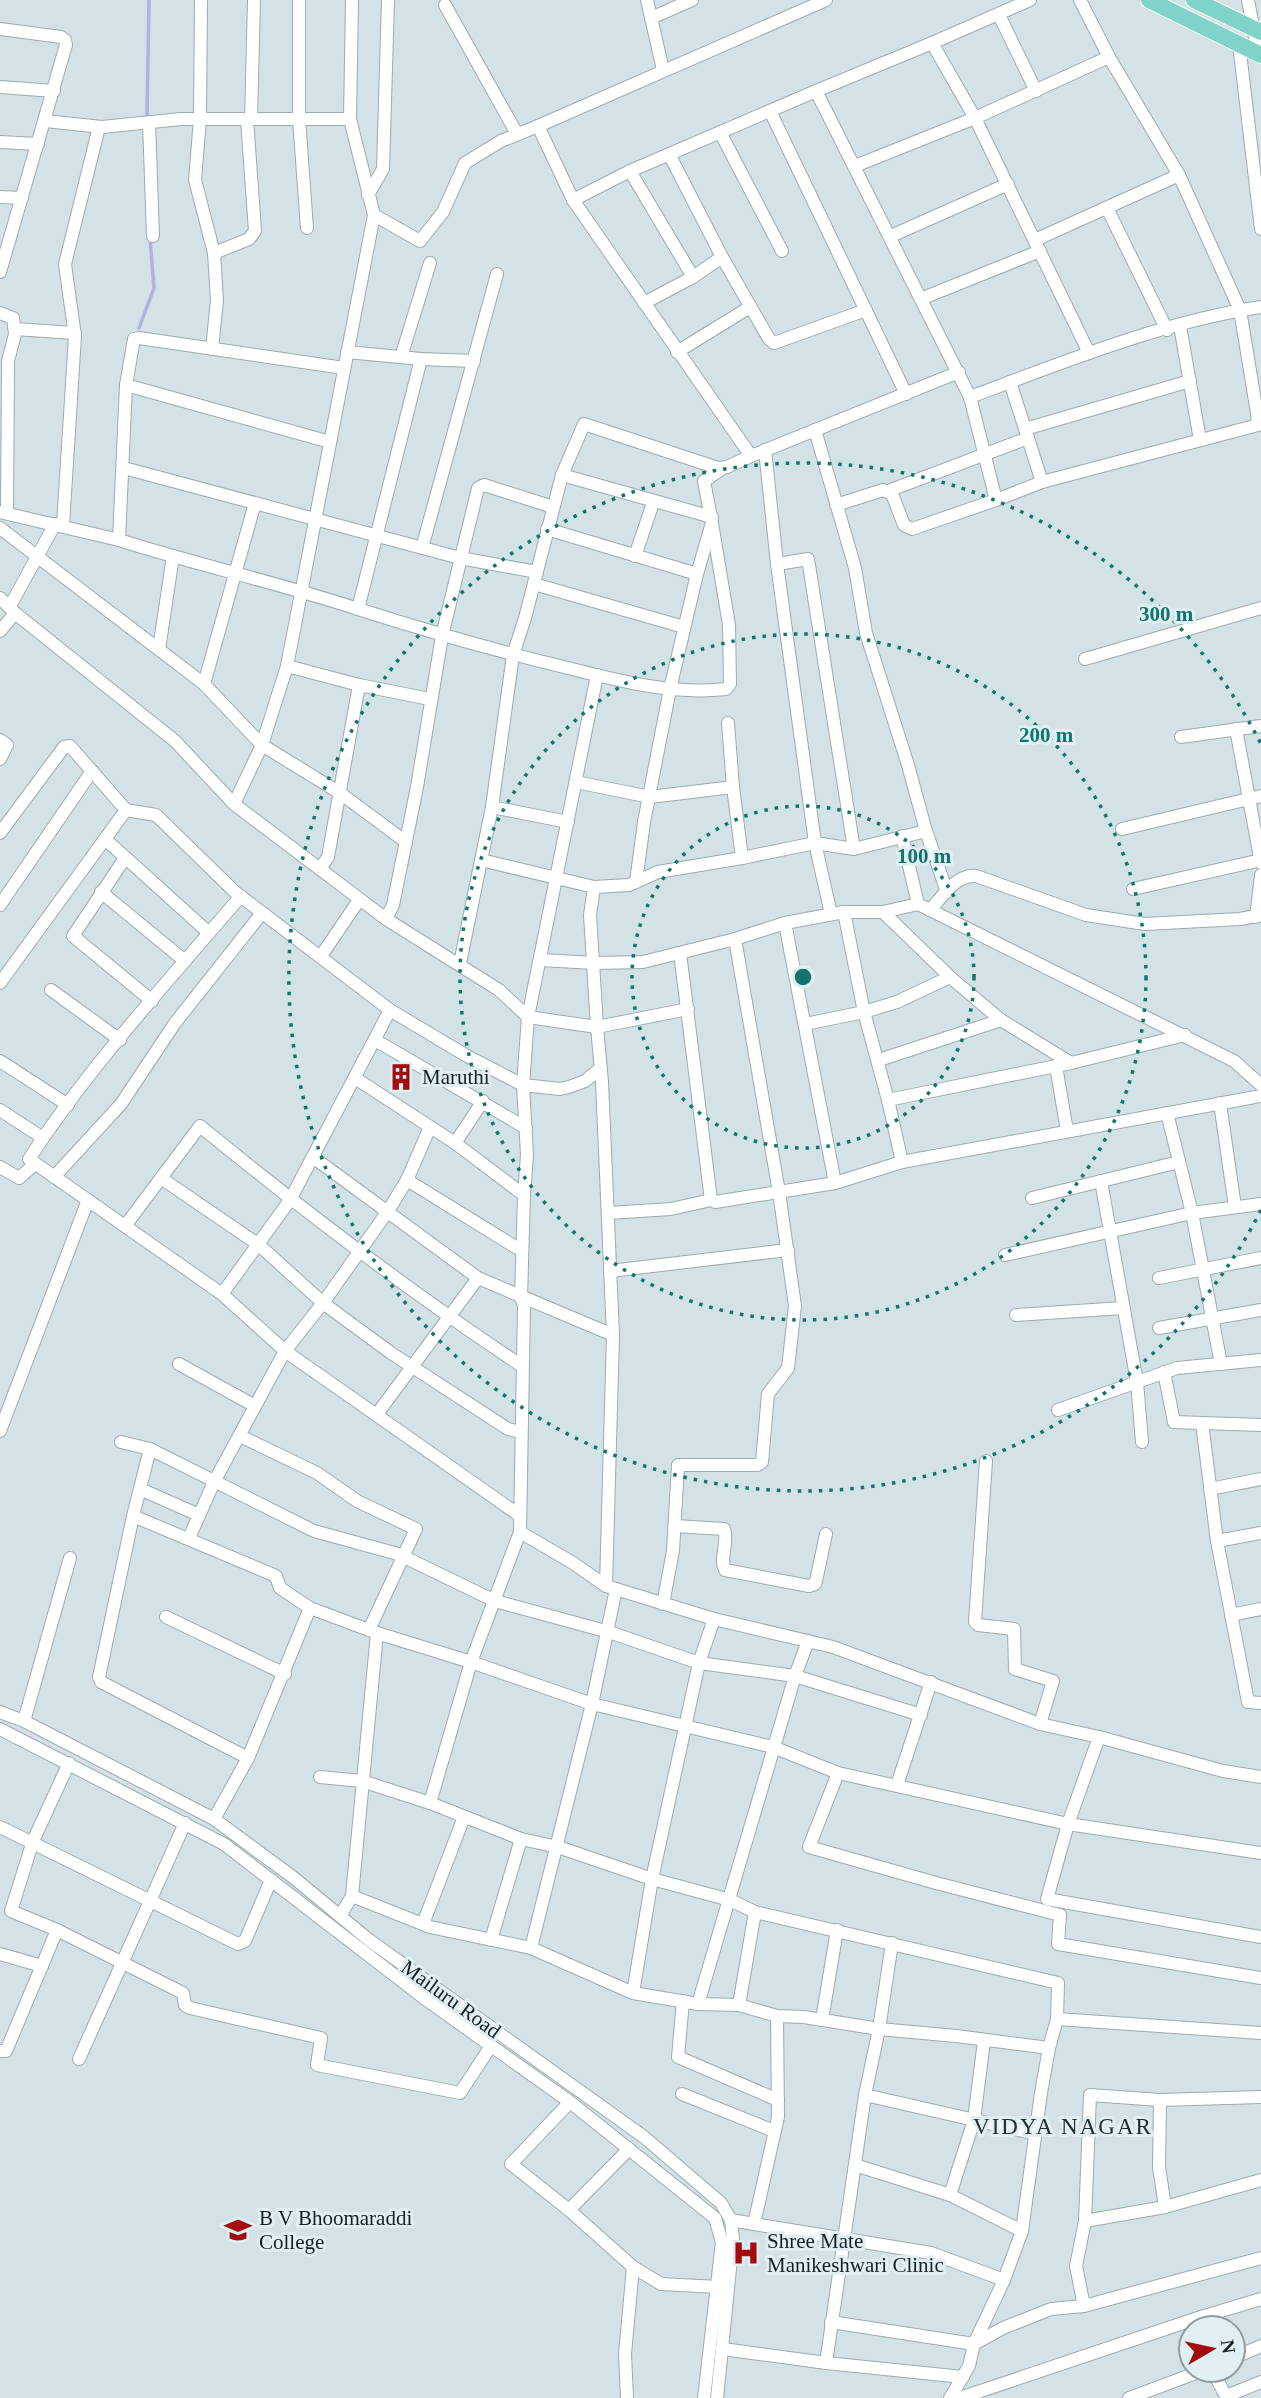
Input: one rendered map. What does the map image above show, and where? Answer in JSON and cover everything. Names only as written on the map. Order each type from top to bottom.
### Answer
[{"type":"main road","points":[[1149,0],[1259,54]]},
{"type":"main road","points":[[1194,0],[1257,30]]},
{"type":"street","points":[[201,0],[200,119],[195,180],[214,253],[217,300],[212,349]]},
{"type":"street","points":[[214,253],[249,240],[255,231],[249,119],[254,0]]},
{"type":"street","points":[[299,0],[299,119],[307,228]]},
{"type":"street","points":[[234,804],[262,745],[287,666],[374,215],[350,119],[352,0]]},
{"type":"street","points":[[368,195],[383,169],[388,0]]},
{"type":"street","points":[[647,0],[663,70]]},
{"type":"street","points":[[651,18],[692,0]]},
{"type":"street","points":[[374,215],[420,241],[443,212],[465,163],[500,141],[826,0]]},
{"type":"street","points":[[573,200],[630,171],[1030,0]]},
{"type":"street","points":[[888,491],[892,494],[904,524],[912,529],[1042,482],[1258,425],[1255,358],[1240,310],[1179,175],[1109,57],[1080,0]]},
{"type":"street","points":[[1248,0],[1257,30],[1259,54]]},
{"type":"street","points":[[445,5],[517,134]]},
{"type":"street","points":[[999,15],[1036,91]]},
{"type":"street","points":[[0,29],[61,37],[65,40],[65,52],[0,272]]},
{"type":"street","points":[[932,44],[975,118],[1089,353]]},
{"type":"street","points":[[1239,44],[1261,229]]},
{"type":"street","points":[[855,166],[975,118],[1109,57]]},
{"type":"street","points":[[0,88],[54,91]]},
{"type":"street","points":[[816,91],[923,298],[970,397],[996,500]]},
{"type":"street","points":[[770,111],[906,394]]},
{"type":"street","points":[[45,121],[99,127],[200,119],[350,119]]},
{"type":"street","points":[[149,122],[153,236]]},
{"type":"street","points":[[538,126],[573,200],[751,456]]},
{"type":"street","points":[[0,631],[8,606],[59,525],[75,333],[65,264],[99,127]]},
{"type":"street","points":[[720,132],[782,251]]},
{"type":"street","points":[[0,142],[38,144]]},
{"type":"street","points":[[669,154],[722,257],[769,339],[774,343],[866,310]]},
{"type":"street","points":[[630,171],[693,277]]},
{"type":"street","points":[[923,298],[1038,246],[1107,208],[1179,175]]},
{"type":"street","points":[[891,236],[1008,184]]},
{"type":"street","points":[[0,197],[22,198]]},
{"type":"street","points":[[1107,208],[1173,328],[1190,381],[1200,440]]},
{"type":"street","points":[[644,303],[693,277],[722,257]]},
{"type":"street","points":[[401,357],[430,263]]},
{"type":"street","points":[[422,548],[498,274]]},
{"type":"street","points":[[677,352],[750,307]]},
{"type":"street","points":[[970,397],[1089,353],[1240,310],[1261,307]]},
{"type":"street","points":[[0,313],[13,318],[15,329],[8,361],[4,513],[118,540],[235,574],[302,590],[442,636],[513,655],[670,689],[722,690],[729,686],[730,635],[704,481],[723,468],[958,372]]},
{"type":"street","points":[[15,329],[75,333]]},
{"type":"street","points":[[118,540],[124,468],[126,385],[132,341],[136,338],[344,369]]},
{"type":"street","points":[[347,352],[421,359],[474,360]]},
{"type":"street","points":[[358,609],[421,359]]},
{"type":"street","points":[[836,505],[883,490],[888,491],[985,455],[1027,433],[1190,381]]},
{"type":"street","points":[[1010,382],[1042,482]]},
{"type":"street","points":[[126,385],[330,442]]},
{"type":"street","points":[[460,963],[492,807],[513,655],[562,475],[584,424],[723,468]]},
{"type":"street","points":[[815,430],[855,568],[866,633],[947,892]]},
{"type":"street","points":[[765,450],[777,564],[815,843],[831,915]]},
{"type":"street","points":[[124,468],[536,578],[684,627]]},
{"type":"street","points":[[562,475],[712,520]]},
{"type":"street","points":[[386,919],[393,905],[406,842],[442,636],[479,487],[484,485],[553,507]]},
{"type":"street","points":[[204,684],[255,503]]},
{"type":"street","points":[[635,556],[653,503]]},
{"type":"street","points":[[636,883],[670,689],[712,520]]},
{"type":"street","points":[[0,528],[204,684],[262,745],[341,793],[406,842]]},
{"type":"street","points":[[547,529],[697,574]]},
{"type":"street","points":[[159,649],[173,556]]},
{"type":"street","points":[[777,564],[808,559],[854,849]]},
{"type":"street","points":[[8,606],[175,741],[234,804],[386,919],[499,989],[528,1017],[597,1027],[688,1009]]},
{"type":"street","points":[[1085,659],[1261,608]]},
{"type":"street","points":[[287,666],[359,685],[430,699]]},
{"type":"street","points":[[430,1803],[471,1662],[520,1532],[524,1305],[522,1251],[527,1155],[523,1085],[528,1017],[597,675]]},
{"type":"street","points":[[320,869],[328,857],[359,685]]},
{"type":"street","points":[[728,723],[742,859]]},
{"type":"street","points":[[1181,737],[1261,726]]},
{"type":"street","points":[[1133,889],[1261,861],[1255,798],[1236,729]]},
{"type":"street","points":[[0,740],[6,745],[0,759]]},
{"type":"street","points":[[0,833],[64,747],[70,746],[126,810],[156,815],[241,897],[390,1010],[523,1085],[569,1087],[585,1080],[601,1068]]},
{"type":"street","points":[[0,905],[92,771]]},
{"type":"street","points":[[576,782],[650,797],[733,787]]},
{"type":"street","points":[[1122,829],[1255,798]]},
{"type":"street","points":[[492,807],[568,821]]},
{"type":"street","points":[[0,983],[126,810]]},
{"type":"street","points":[[481,860],[594,887],[636,883],[658,872],[742,859],[815,843],[854,849],[926,831]]},
{"type":"street","points":[[902,836],[924,907],[1234,1060],[1261,1085]]},
{"type":"street","points":[[105,839],[209,933]]},
{"type":"street","points":[[125,858],[73,936],[152,1001]]},
{"type":"street","points":[[541,960],[593,964],[643,962],[735,939],[785,923],[844,912],[883,912],[924,907],[947,892],[961,877],[976,876],[1096,918],[1160,925],[1258,916],[1261,875]]},
{"type":"street","points":[[531,1948],[609,1632],[613,1335],[601,1068],[590,915],[594,887]]},
{"type":"street","points":[[101,892],[185,961]]},
{"type":"street","points":[[241,897],[120,1040],[29,1159],[222,1294],[285,1352],[519,1515]]},
{"type":"street","points":[[321,956],[359,900]]},
{"type":"street","points":[[844,912],[864,1012],[902,1162]]},
{"type":"street","points":[[883,912],[950,977],[1001,1020],[1071,1063]]},
{"type":"street","points":[[54,1177],[121,1104],[175,1023],[262,913]]},
{"type":"street","points":[[785,923],[835,1183]]},
{"type":"street","points":[[663,1604],[674,1551],[678,1465],[758,1465],[762,1462],[768,1392],[788,1368],[794,1321],[788,1251],[779,1192],[735,939]]},
{"type":"street","points":[[680,953],[711,1200]]},
{"type":"street","points":[[805,1024],[897,1002],[950,977]]},
{"type":"street","points":[[51,989],[120,1040]]},
{"type":"street","points":[[222,1294],[290,1200],[390,1010]]},
{"type":"street","points":[[878,1060],[1001,1020]]},
{"type":"street","points":[[888,1100],[1071,1063],[1185,1035]]},
{"type":"street","points":[[375,1040],[526,1128]]},
{"type":"street","points":[[0,1061],[68,1105]]},
{"type":"street","points":[[1056,1066],[1067,1131]]},
{"type":"street","points":[[355,1078],[455,1143],[524,1195]]},
{"type":"street","points":[[608,1213],[671,1209],[711,1200],[715,1202],[835,1183],[902,1162],[1261,1096]]},
{"type":"street","points":[[455,1143],[483,1101]]},
{"type":"street","points":[[1220,1103],[1235,1207]]},
{"type":"street","points":[[0,1110],[43,1138]]},
{"type":"street","points":[[1167,1113],[1192,1213],[1221,1364]]},
{"type":"street","points":[[125,1226],[200,1126],[290,1200],[448,1317],[522,1366]]},
{"type":"street","points":[[189,1538],[214,1482],[285,1352],[388,1211],[407,1180],[430,1127]]},
{"type":"street","points":[[314,1158],[478,1278],[613,1335]]},
{"type":"street","points":[[1032,1198],[1180,1162]]},
{"type":"street","points":[[0,1167],[19,1178],[35,1164]]},
{"type":"street","points":[[161,1178],[259,1245],[323,1303],[391,1353],[508,1429],[520,1432]]},
{"type":"street","points":[[407,1180],[522,1251]]},
{"type":"street","points":[[1101,1181],[1137,1382],[1142,1442]]},
{"type":"street","points":[[0,1431],[88,1200]]},
{"type":"street","points":[[1005,1255],[1192,1213],[1261,1204]]},
{"type":"street","points":[[610,1271],[788,1251]]},
{"type":"street","points":[[1159,1278],[1261,1258]]},
{"type":"street","points":[[377,1414],[478,1278]]},
{"type":"street","points":[[1016,1315],[1123,1308]]},
{"type":"street","points":[[1159,1328],[1261,1310]]},
{"type":"street","points":[[1058,1410],[1177,1368],[1261,1360]]},
{"type":"street","points":[[179,1364],[255,1406]]},
{"type":"street","points":[[1164,1372],[1174,1422],[1261,1424]]},
{"type":"street","points":[[1202,1423],[1217,1541],[1248,1702],[1261,1703]]},
{"type":"street","points":[[240,1436],[326,1477],[364,1505],[415,1527],[416,1532],[373,1632],[352,1896],[340,1916]]},
{"type":"street","points":[[121,1442],[150,1448],[314,1531],[404,1557],[495,1601],[609,1632],[699,1663],[794,1676],[921,1715]]},
{"type":"street","points":[[150,1448],[98,1671],[101,1682],[248,1758]]},
{"type":"street","points":[[986,1461],[975,1622],[978,1625],[1014,1629],[1015,1670],[1053,1681],[1040,1724]]},
{"type":"street","points":[[1210,1489],[1261,1479]]},
{"type":"street","points":[[140,1489],[199,1516]]},
{"type":"street","points":[[133,1516],[276,1576],[280,1588],[310,1608],[373,1632],[471,1662],[592,1704],[774,1747],[838,1773],[1068,1824],[1261,1853]]},
{"type":"street","points":[[675,1527],[724,1529],[726,1534],[722,1564],[725,1570],[809,1586],[816,1581],[826,1534]]},
{"type":"street","points":[[520,1532],[611,1588],[714,1619],[833,1647],[1040,1724],[1223,1771],[1261,1777]]},
{"type":"street","points":[[1217,1541],[1261,1533]]},
{"type":"street","points":[[24,1721],[70,1558]]},
{"type":"street","points":[[214,1819],[248,1758],[285,1674],[310,1608]]},
{"type":"street","points":[[1231,1615],[1261,1609]]},
{"type":"street","points":[[166,1617],[285,1674]]},
{"type":"street","points":[[633,1993],[652,1879],[699,1663],[714,1619]]},
{"type":"street","points":[[698,2004],[794,1676],[808,1641]]},
{"type":"street","points":[[897,1785],[931,1682]]},
{"type":"street","name":"Mailuru Road","points":[[0,1712],[24,1721],[214,1819],[294,1878],[369,1940],[644,2137],[720,2203],[731,2220]]},
{"type":"street","points":[[0,1729],[224,1844],[424,1998],[570,2102],[715,2218],[722,2242],[704,2398]]},
{"type":"street","points":[[1099,1737],[1068,1824],[1047,1899],[1261,1937]]},
{"type":"street","points":[[69,1763],[33,1841],[6,1909],[57,1930],[183,1993],[185,2005],[190,2008],[321,2038],[317,2065],[460,2092],[491,2046]]},
{"type":"street","points":[[838,1773],[809,1847],[1060,1915],[1059,1944],[1261,1978]]},
{"type":"street","points":[[320,1777],[362,1781],[430,1803],[521,1839],[558,1847],[652,1879],[730,1900],[755,1912],[1056,1982],[1059,1986],[1057,2019],[1049,2048],[1022,2231],[1004,2280],[974,2344],[969,2366],[950,2398]]},
{"type":"street","points":[[423,1924],[464,1817]]},
{"type":"street","points":[[79,2059],[185,1823]]},
{"type":"street","points":[[0,1826],[241,1944],[245,1941],[271,1880]]},
{"type":"street","points":[[491,1940],[521,1839]]},
{"type":"street","points":[[352,1896],[423,1924],[531,1948],[633,1993],[698,2004],[739,2005],[777,2016],[1049,2048]]},
{"type":"street","points":[[739,2005],[755,1912]]},
{"type":"street","points":[[0,2051],[6,2050],[57,1930]]},
{"type":"street","points":[[822,2020],[837,1930]]},
{"type":"street","points":[[826,2363],[865,2095],[892,1943]]},
{"type":"street","points":[[1,1957],[42,1966]]},
{"type":"street","points":[[683,2001],[678,2057],[778,2100]]},
{"type":"street","points":[[754,2224],[778,2117],[777,2016]]},
{"type":"street","points":[[1057,2019],[1261,2034]]},
{"type":"street","points":[[950,2195],[975,2120],[985,2041]]},
{"type":"street","points":[[682,2094],[774,2131]]},
{"type":"street","points":[[865,2095],[1036,2134]]},
{"type":"street","points":[[1084,2306],[1076,2266],[1085,2221],[1090,2095],[1160,2100],[1261,2097]]},
{"type":"street","points":[[1160,2100],[1159,2167],[1165,2207]]},
{"type":"street","points":[[570,2102],[511,2164],[569,2210],[633,2267],[661,2284],[718,2287]]},
{"type":"street","points":[[569,2210],[629,2149]]},
{"type":"street","points":[[855,2165],[950,2195],[1022,2231]]},
{"type":"street","points":[[1085,2221],[1165,2207],[1261,2180]]},
{"type":"street","points":[[717,2398],[733,2239],[731,2220],[931,2253],[1004,2280]]},
{"type":"street","points":[[831,2322],[974,2344],[1003,2328],[1051,2309],[1084,2306],[1261,2258]]},
{"type":"street","points":[[628,2398],[625,2354],[633,2267]]},
{"type":"street","points":[[960,2398],[1201,2317],[1261,2300]]},
{"type":"street","points":[[723,2349],[963,2377]]},
{"type":"street","points":[[1129,2398],[1177,2380]]},
{"type":"street","points":[[1226,2397],[1261,2382]]},
{"type":"waterway","points":[[147,115],[149,0]]},
{"type":"waterway","points":[[139,328],[154,288],[150,238]]},
{"type":"place","name":"Maruthi","points":[[401,1077]]},
{"type":"place","name":"B V Bhoomaraddi College","points":[[238,2230]]},
{"type":"place","name":"Shree Mate Manikeshwari Clinic","points":[[746,2253]]},
{"type":"district","name":"VIDYA NAGAR","points":[[1063,2126]]}]
